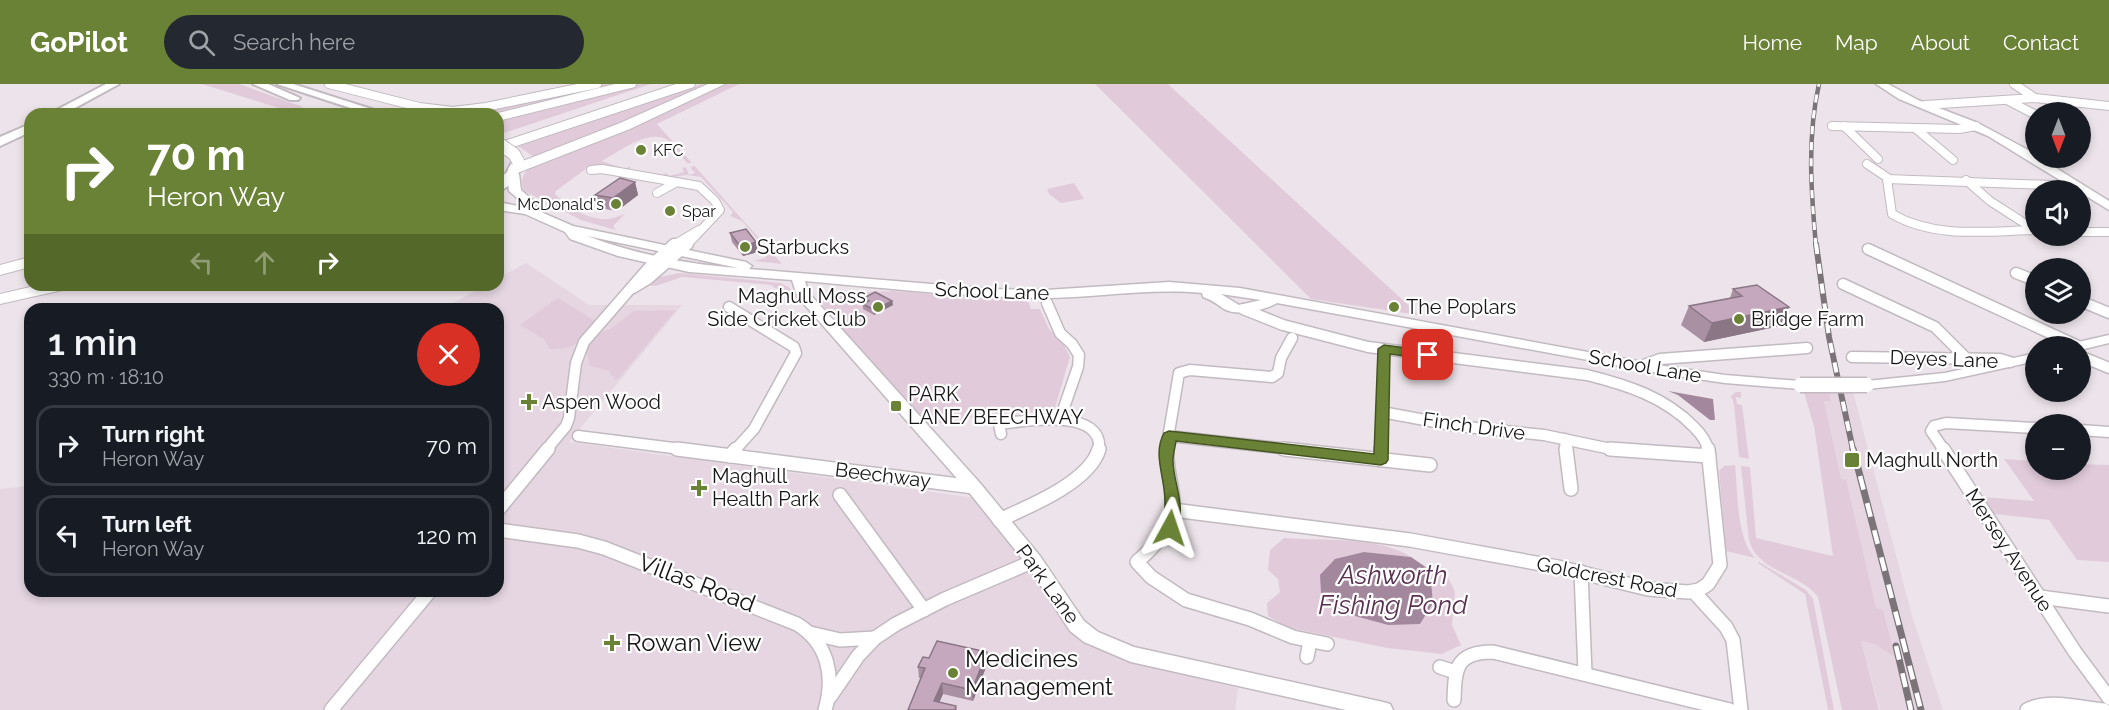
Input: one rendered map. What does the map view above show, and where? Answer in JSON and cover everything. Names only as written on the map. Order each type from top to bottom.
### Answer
[{"type":"highway","points":[[504,116],[630,84]]},
{"type":"highway","points":[[504,140],[667,84]]},
{"type":"highway","points":[[504,146],[690,84]]},
{"type":"highway","points":[[515,168],[625,126],[719,84]]},
{"type":"highway","points":[[0,270],[24,264]]},
{"type":"highway","points":[[0,280],[24,274]]},
{"type":"highway","points":[[0,289],[24,283]]},
{"type":"highway","points":[[0,299],[35,291]]},
{"type":"main road","points":[[67,108],[114,84]]},
{"type":"main road","points":[[258,84],[329,108]]},
{"type":"main road","points":[[282,84],[361,108]]},
{"type":"main road","points":[[0,142],[24,130]]},
{"type":"main road","points":[[504,146],[514,154],[515,168],[504,180]]},
{"type":"street","points":[[329,84],[433,108]]},
{"type":"street","points":[[479,108],[597,84]]},
{"type":"street","points":[[1881,84],[1902,96],[1976,126],[2066,180]]},
{"type":"street","points":[[2014,84],[2035,98]]},
{"type":"street","points":[[1925,105],[2035,98],[2109,106]]},
{"type":"street","points":[[2006,100],[2025,110]]},
{"type":"street","points":[[1832,126],[1959,129],[1976,126]]},
{"type":"street","points":[[1844,126],[1875,156],[1860,153]]},
{"type":"street","points":[[1915,128],[1952,157]]},
{"type":"street","points":[[1867,164],[1888,178],[2025,183]]},
{"type":"street","points":[[515,168],[515,191],[530,203],[528,211]]},
{"type":"street","points":[[504,503],[571,417],[573,376],[581,346],[628,292],[720,210],[719,206],[699,186],[602,169],[591,170]]},
{"type":"street","points":[[1888,178],[1891,212],[1910,224],[1939,230],[2036,230],[1990,201],[1966,180]]},
{"type":"street","points":[[657,193],[675,183]]},
{"type":"street","points":[[2091,195],[2109,206]]},
{"type":"street","points":[[504,207],[528,211],[569,229]]},
{"type":"street","name":"School Lane","points":[[569,229],[592,232],[666,257],[740,274],[1025,294],[1169,286],[1192,288],[1229,296],[1229,306],[1282,301],[1641,366],[1705,376],[1800,385],[1866,385],[1945,376],[2010,362]]},
{"type":"street","name":"School Lane","points":[[569,229],[574,236],[618,252],[796,277]]},
{"type":"street","points":[[2091,232],[2109,232]]},
{"type":"street","points":[[1868,249],[2057,336]]},
{"type":"street","points":[[2016,273],[2025,277]]},
{"type":"street","name":"Park Lane","points":[[796,277],[802,293],[826,323],[895,396],[1034,561],[1077,626],[1109,646],[1168,663],[1383,710]]},
{"type":"street","points":[[810,301],[820,279]]},
{"type":"street","points":[[1844,284],[1935,327],[1966,358]]},
{"type":"street","points":[[1847,297],[1859,291]]},
{"type":"street","points":[[1047,303],[1060,333],[1072,344],[1079,355],[1078,367],[1060,419]]},
{"type":"street","name":"Goldcrest Road","points":[[1173,510],[1445,545],[1581,572],[1637,586],[1679,592],[1694,592],[1711,583],[1720,565],[1708,446],[1681,415],[1647,394],[1615,382],[1572,373],[1384,349],[1324,338],[1267,321],[1251,303]]},
{"type":"street","points":[[2091,306],[2109,313]]},
{"type":"street","points":[[729,307],[794,347],[796,353],[754,429],[730,456]]},
{"type":"street","points":[[1292,338],[1281,358],[1278,373],[1272,377],[1190,370],[1178,375],[1166,462],[1172,490],[1173,510],[1170,528],[1156,546],[1137,562],[1151,577],[1186,600],[1250,619],[1293,637],[1327,644]]},
{"type":"street","points":[[2091,343],[2109,339]]},
{"type":"street","points":[[1641,366],[1660,359],[1807,348]]},
{"type":"street","points":[[1381,460],[1384,349]]},
{"type":"street","name":"Deyes Lane","points":[[1852,357],[2000,359],[2010,362],[2025,359]]},
{"type":"street","points":[[1689,358],[1705,376]]},
{"type":"street","points":[[2091,361],[2109,368]]},
{"type":"street","name":"Finch Drive","points":[[1383,412],[1457,426],[1565,439],[1611,449],[1709,456]]},
{"type":"street","points":[[999,520],[1066,484],[1098,454],[1099,441],[1093,432],[1081,425],[1060,419],[999,424],[1001,434]]},
{"type":"street","name":"Mersey Avenue","points":[[2025,427],[1946,423],[1934,426],[1931,431],[2075,652],[2109,698]]},
{"type":"street","points":[[2091,431],[2109,432]]},
{"type":"street","name":"Beechway","points":[[578,436],[974,487]]},
{"type":"street","points":[[1169,436],[1430,465]]},
{"type":"street","points":[[1565,439],[1571,489]]},
{"type":"street","points":[[840,495],[924,610]]},
{"type":"street","name":"Villas Road","points":[[504,531],[578,541],[604,548],[775,614],[810,633],[821,647],[828,662],[826,705]]},
{"type":"street","points":[[826,705],[852,663],[875,638],[924,610],[1034,561]]},
{"type":"street","points":[[1581,572],[1585,673]]},
{"type":"street","points":[[1694,592],[1730,634],[1742,710]]},
{"type":"street","points":[[331,710],[425,597]]},
{"type":"street","points":[[2040,597],[2109,606]]},
{"type":"street","points":[[810,633],[840,640],[875,638]]},
{"type":"street","points":[[1307,657],[1310,641]]},
{"type":"street","points":[[1454,700],[1457,666],[1467,656],[1493,652],[1730,710]]},
{"type":"street","points":[[1440,667],[1455,672]]},
{"type":"street","points":[[2027,710],[2031,706],[2044,705],[2104,710]]},
{"type":"shaded area","points":[[202,84],[239,84],[303,107],[279,108]]},
{"type":"shaded area","points":[[604,84],[620,84],[504,113],[504,108],[482,108]]},
{"type":"shaded area","points":[[634,84],[651,84],[504,133],[504,117]]},
{"type":"shaded area","points":[[701,84],[716,84],[534,157],[518,146]]},
{"type":"shaded area","points":[[726,84],[739,84],[657,124],[692,163],[687,163],[669,141],[661,137],[653,137],[635,142],[602,161],[625,169],[587,168],[555,194],[572,208],[600,219],[625,214],[613,226],[616,230],[581,220],[524,191],[522,183],[523,176],[533,165]]},
{"type":"shaded area","points":[[1095,84],[1168,84],[1419,315],[1311,299]]},
{"type":"shaded area","points":[[693,164],[782,264],[754,261],[765,258],[769,253],[742,221],[730,216],[733,212],[701,177],[687,175],[671,177],[639,172],[662,175],[666,173],[669,176],[684,172],[682,168],[686,167],[689,175],[695,173],[690,167],[694,166]]},
{"type":"shaded area","points":[[1074,183],[1084,199],[1061,203],[1049,194],[1047,189]]},
{"type":"shaded area","name":"Maghull Health Park","points":[[526,263],[589,305],[682,305],[569,442],[975,498],[1085,644],[1115,657],[1238,688],[1235,710],[0,710],[0,489],[24,487],[24,597],[504,597],[504,303],[453,303],[475,291],[504,291],[504,275]]},
{"type":"shaded area","points":[[680,273],[781,283],[790,288],[799,299],[793,301],[771,285],[682,277],[656,286],[646,285],[655,278]]},
{"type":"shaded area","points":[[893,291],[1028,300],[1031,309],[1040,309],[1049,329],[1064,345],[1070,357],[1054,411],[989,415],[929,425],[838,324],[842,321],[821,303],[844,294]]},
{"type":"shaded area","points":[[558,298],[597,322],[577,343],[565,348],[549,349],[545,340],[520,325]]},
{"type":"shaded area","points":[[676,310],[618,379],[615,380],[609,371],[590,366],[586,350],[598,334],[610,329],[634,311]]},
{"type":"shaded area","points":[[1736,392],[1741,392],[1741,398],[1736,397],[1737,404],[1742,405],[1749,459],[1739,457],[1734,404],[1731,396]]},
{"type":"shaded area","points":[[1804,392],[1853,392],[1912,616],[1943,710],[1880,710],[1857,626],[1814,426]]},
{"type":"shaded area","points":[[1804,392],[1829,392],[1831,401],[1824,401],[1841,479],[1846,480],[1876,608],[1883,610],[1895,657],[1875,644],[1861,641],[1879,710],[1842,710],[1818,597],[1801,582],[1761,559],[1749,540],[1741,466],[1750,467],[1756,538],[1833,556],[1814,426]]},
{"type":"shaded area","points":[[2004,459],[2025,460],[2025,480],[2091,480],[2091,464],[2109,465],[2109,562],[2077,560],[2049,520],[1994,514],[1982,497],[2034,501]]},
{"type":"shaded area","points":[[1735,465],[1741,527],[1744,539],[1755,558],[1726,551],[1719,471],[1724,466]]},
{"type":"shaded area","points":[[1284,538],[1367,543],[1398,550],[1411,557],[1364,552],[1321,593],[1344,613],[1388,625],[1433,603],[1430,570],[1443,567],[1455,592],[1452,625],[1461,645],[1442,654],[1387,648],[1286,627],[1268,616],[1267,603],[1280,592],[1278,579],[1268,570],[1270,550]]},
{"type":"shaded area","points":[[1759,562],[1806,590],[1813,599],[1834,710],[1828,710],[1805,594]]},
{"type":"water","points":[[1668,391],[1713,399],[1715,420],[1710,420],[1678,395]]},
{"type":"water","name":"Ashworth Fishing Pond","points":[[1364,552],[1411,557],[1430,570],[1433,603],[1420,624],[1388,625],[1344,613],[1321,593],[1320,575],[1335,559]]},
{"type":"building","points":[[620,178],[635,182],[613,198],[595,195]]},
{"type":"building","points":[[746,229],[756,242],[741,247],[730,233]]},
{"type":"building","points":[[1757,285],[1789,307],[1712,323],[1689,306],[1742,296],[1733,289]]},
{"type":"building","points":[[875,292],[892,301],[874,310],[863,304],[869,301],[864,298]]},
{"type":"building","points":[[937,641],[987,652],[972,690],[942,683],[934,701],[956,706],[955,710],[908,710],[925,668],[918,667],[923,657],[929,658]]},
{"type":"railway","points":[[1816,246],[1811,144],[1819,84]]},
{"type":"railway","points":[[1816,244],[1829,337],[1853,450]]},
{"type":"railway","points":[[1853,449],[1921,710]]},
{"type":"railway","points":[[1896,646],[1911,710]]},
{"type":"place","name":"KFC","points":[[641,150]]},
{"type":"place","name":"McDonald's","points":[[616,204]]},
{"type":"place","name":"Spar","points":[[670,211]]},
{"type":"place","name":"Starbucks","points":[[745,247]]},
{"type":"place","name":"Maghull Moss Side Cricket Club","points":[[878,307]]},
{"type":"place","name":"The Poplars","points":[[1394,307]]},
{"type":"place","name":"Bridge Farm","points":[[1739,319]]},
{"type":"place","name":"Aspen Wood","points":[[529,402]]},
{"type":"place","name":"PARK LANE/BEECHWAY","points":[[896,406]]},
{"type":"place","name":"Maghull North","points":[[1852,460]]},
{"type":"place","name":"Maghull Health Park","points":[[699,488]]},
{"type":"place","name":"Rowan View","points":[[612,643]]},
{"type":"place","name":"Medicines Management","points":[[953,673]]},
{"type":"route","points":[[1170,528],[1173,510],[1172,490],[1166,462],[1169,436],[1381,460],[1384,349],[1428,355]]}]
